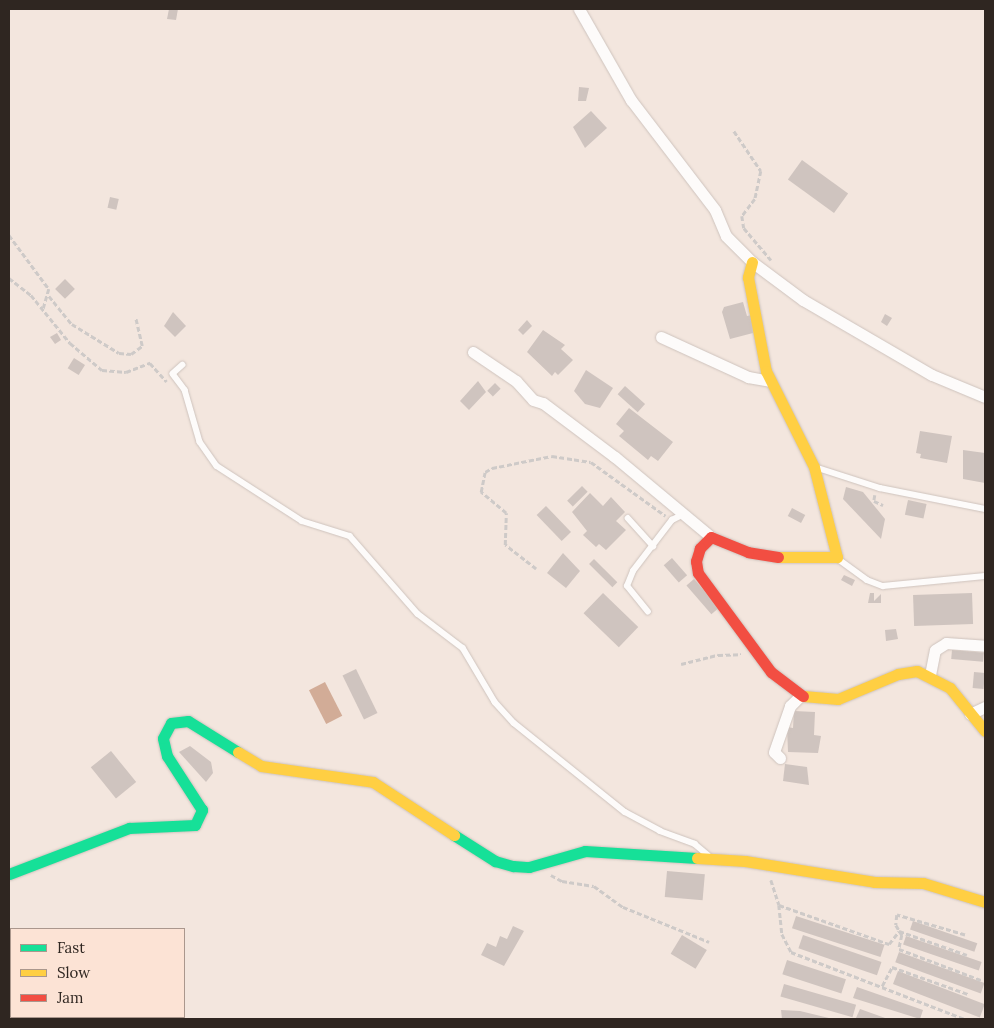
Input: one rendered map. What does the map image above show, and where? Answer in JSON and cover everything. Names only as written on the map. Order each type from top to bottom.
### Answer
[{"type":"street","points":[[579,9],[631,100],[716,210],[726,236],[752,262],[802,300],[932,375],[985,397]]},
{"type":"street","points":[[473,352],[516,381],[533,400],[542,403],[615,457],[677,518],[711,537],[748,552],[804,560],[837,557],[814,466],[793,420],[770,382],[748,277],[752,262]]},
{"type":"street","points":[[662,338],[748,378],[770,382]]},
{"type":"street","points":[[711,537],[700,548],[696,561],[698,573],[757,654],[786,688],[800,696],[838,699],[898,674],[916,671],[930,675],[950,688],[985,731]]},
{"type":"street","points":[[930,675],[935,650],[946,643],[985,646]]},
{"type":"street","points":[[780,758],[774,752],[790,706],[800,696]]},
{"type":"street","points":[[970,714],[985,707]]},
{"type":"street","points":[[9,874],[129,828],[195,825],[202,816],[200,804],[164,748],[166,730],[179,720],[196,723],[261,766],[373,782],[495,861],[534,866],[585,851],[766,864],[874,882],[923,883],[985,902]]},
{"type":"lane","points":[[183,365],[173,374],[185,390],[200,442],[217,466],[302,521],[350,536],[418,614],[463,648],[495,702],[514,723],[625,812],[660,832],[701,847],[709,860]]},
{"type":"lane","points":[[814,466],[880,488],[985,510]]},
{"type":"lane","points":[[628,518],[653,546]]},
{"type":"lane","points":[[648,612],[627,586],[633,571],[677,518]]},
{"type":"lane","points":[[837,557],[867,580],[883,586],[985,576]]},
{"type":"path","points":[[734,131],[761,171],[755,199],[742,216],[744,228],[776,266]]},
{"type":"path","points":[[9,235],[42,276],[49,296],[72,324],[119,353],[130,354],[142,346],[136,319]]},
{"type":"path","points":[[9,278],[31,295],[70,343],[102,370],[126,372],[150,363],[172,390]]},
{"type":"path","points":[[43,310],[49,296]]},
{"type":"path","points":[[536,569],[506,545],[506,513],[481,492],[485,472],[492,468],[552,456],[591,462],[677,518]]},
{"type":"path","points":[[680,664],[718,655],[757,654]]},
{"type":"path","points":[[766,864],[779,905],[782,934],[791,952],[964,1019]]},
{"type":"path","points":[[534,866],[562,881],[594,886],[623,907],[709,942]]},
{"type":"path","points":[[779,905],[889,944],[899,931]]},
{"type":"path","points":[[965,935],[896,915],[899,931],[902,935],[899,949],[981,980]]},
{"type":"path","points":[[899,931],[967,955]]},
{"type":"path","points":[[882,986],[892,967],[968,994]]},
{"type":"shaded area","points":[[325,682],[342,716],[326,724],[309,690]]},
{"type":"building","points":[[169,9],[178,9],[176,20],[167,19]]},
{"type":"building","points":[[579,87],[589,88],[586,101],[578,101]]},
{"type":"building","points":[[591,111],[607,128],[585,148],[573,127]]},
{"type":"building","points":[[802,160],[848,194],[834,213],[788,179]]},
{"type":"building","points":[[110,197],[119,199],[116,210],[108,208]]},
{"type":"building","points":[[65,279],[75,289],[65,299],[55,289]]},
{"type":"building","points":[[743,302],[747,316],[752,315],[753,333],[730,339],[722,312],[724,307]]},
{"type":"building","points":[[173,312],[186,326],[175,337],[164,326]]},
{"type":"building","points":[[885,314],[892,318],[887,326],[881,322]]},
{"type":"building","points":[[527,320],[532,326],[523,335],[518,330]]},
{"type":"building","points":[[543,330],[565,345],[561,349],[573,360],[558,375],[555,372],[552,376],[527,352]]},
{"type":"building","points":[[57,333],[61,340],[55,344],[50,337]]},
{"type":"building","points":[[74,358],[85,365],[79,375],[68,368]]},
{"type":"building","points":[[586,370],[613,388],[600,408],[585,404],[574,391]]},
{"type":"building","points":[[478,381],[486,392],[469,410],[460,401]]},
{"type":"building","points":[[495,383],[501,389],[493,396],[487,391]]},
{"type":"building","points":[[625,386],[645,404],[638,412],[618,394]]},
{"type":"building","points":[[629,408],[673,442],[658,461],[651,456],[648,460],[619,436],[624,431],[616,424]]},
{"type":"building","points":[[920,431],[952,436],[947,463],[920,458],[921,454],[916,453]]},
{"type":"building","points":[[963,450],[985,453],[985,483],[963,479]]},
{"type":"building","points":[[582,486],[588,492],[573,507],[567,501]]},
{"type":"building","points":[[846,487],[863,492],[885,519],[881,539],[843,499]]},
{"type":"building","points":[[590,493],[603,506],[611,497],[625,512],[616,521],[626,530],[606,550],[599,544],[596,547],[583,535],[587,531],[572,512]]},
{"type":"building","points":[[908,500],[927,504],[923,519],[905,515]]},
{"type":"building","points":[[546,506],[571,532],[562,541],[537,515]]},
{"type":"building","points":[[792,508],[805,515],[801,523],[788,516]]},
{"type":"building","points":[[563,553],[580,571],[566,588],[547,573]]},
{"type":"building","points":[[672,558],[687,575],[679,583],[664,565]]},
{"type":"building","points":[[594,559],[617,582],[612,587],[589,564]]},
{"type":"building","points":[[844,575],[855,580],[852,586],[841,580]]},
{"type":"building","points":[[694,579],[719,608],[711,614],[686,586]]},
{"type":"building","points":[[603,593],[638,627],[619,647],[584,613]]},
{"type":"building","points":[[870,593],[874,593],[874,601],[881,594],[881,603],[868,603]]},
{"type":"building","points":[[972,593],[973,624],[914,626],[913,595]]},
{"type":"building","points":[[896,629],[898,639],[886,641],[885,630]]},
{"type":"building","points":[[952,650],[984,653],[983,662],[951,659]]},
{"type":"building","points":[[356,669],[377,713],[364,720],[343,676]]},
{"type":"building","points":[[974,672],[985,673],[984,689],[973,688]]},
{"type":"building","points":[[794,711],[815,712],[814,735],[821,736],[818,753],[788,752],[787,727],[793,728]]},
{"type":"building","points":[[190,746],[211,762],[213,773],[206,782],[179,752]]},
{"type":"building","points":[[111,751],[136,782],[116,798],[91,767]]},
{"type":"building","points":[[785,764],[807,767],[809,785],[783,781]]},
{"type":"building","points":[[667,871],[705,874],[703,900],[665,897]]},
{"type":"building","points":[[796,916],[884,945],[880,957],[792,928]]},
{"type":"building","points":[[913,921],[977,943],[974,952],[910,930]]},
{"type":"building","points":[[513,926],[524,931],[504,966],[481,955],[487,943],[496,947],[500,936],[507,939]]},
{"type":"building","points":[[682,935],[707,950],[696,969],[671,954]]},
{"type":"building","points":[[803,935],[881,962],[877,975],[798,948]]},
{"type":"building","points":[[906,936],[982,962],[979,971],[903,945]]},
{"type":"building","points":[[899,952],[985,983],[981,993],[895,962]]},
{"type":"building","points":[[787,960],[846,979],[841,993],[782,974]]},
{"type":"building","points":[[898,971],[985,1004],[980,1017],[893,984]]},
{"type":"building","points":[[784,984],[856,1005],[853,1017],[780,996]]},
{"type":"building","points":[[857,987],[923,1010],[920,1019],[853,998]]},
{"type":"building","points":[[860,1009],[888,1019],[856,1018]]},
{"type":"building","points":[[781,1010],[800,1011],[833,1019],[782,1019]]},
{"type":"traffic: fast","points":[[9,874],[129,828],[195,825],[202,810],[167,756],[163,738],[171,723],[188,721],[238,752]]},
{"type":"traffic: fast","points":[[454,835],[495,861],[513,866],[529,867],[585,851],[697,858]]},
{"type":"traffic: slow","points":[[752,262],[748,277],[766,371],[814,467],[837,557],[778,557]]},
{"type":"traffic: slow","points":[[803,696],[838,699],[898,674],[917,671],[950,688],[985,731]]},
{"type":"traffic: slow","points":[[238,752],[261,766],[373,782],[454,835]]},
{"type":"traffic: slow","points":[[697,858],[745,861],[874,882],[923,883],[985,902]]},
{"type":"traffic: jam","points":[[778,557],[748,552],[711,537],[700,548],[696,561],[698,573],[771,672],[803,696]]}]
